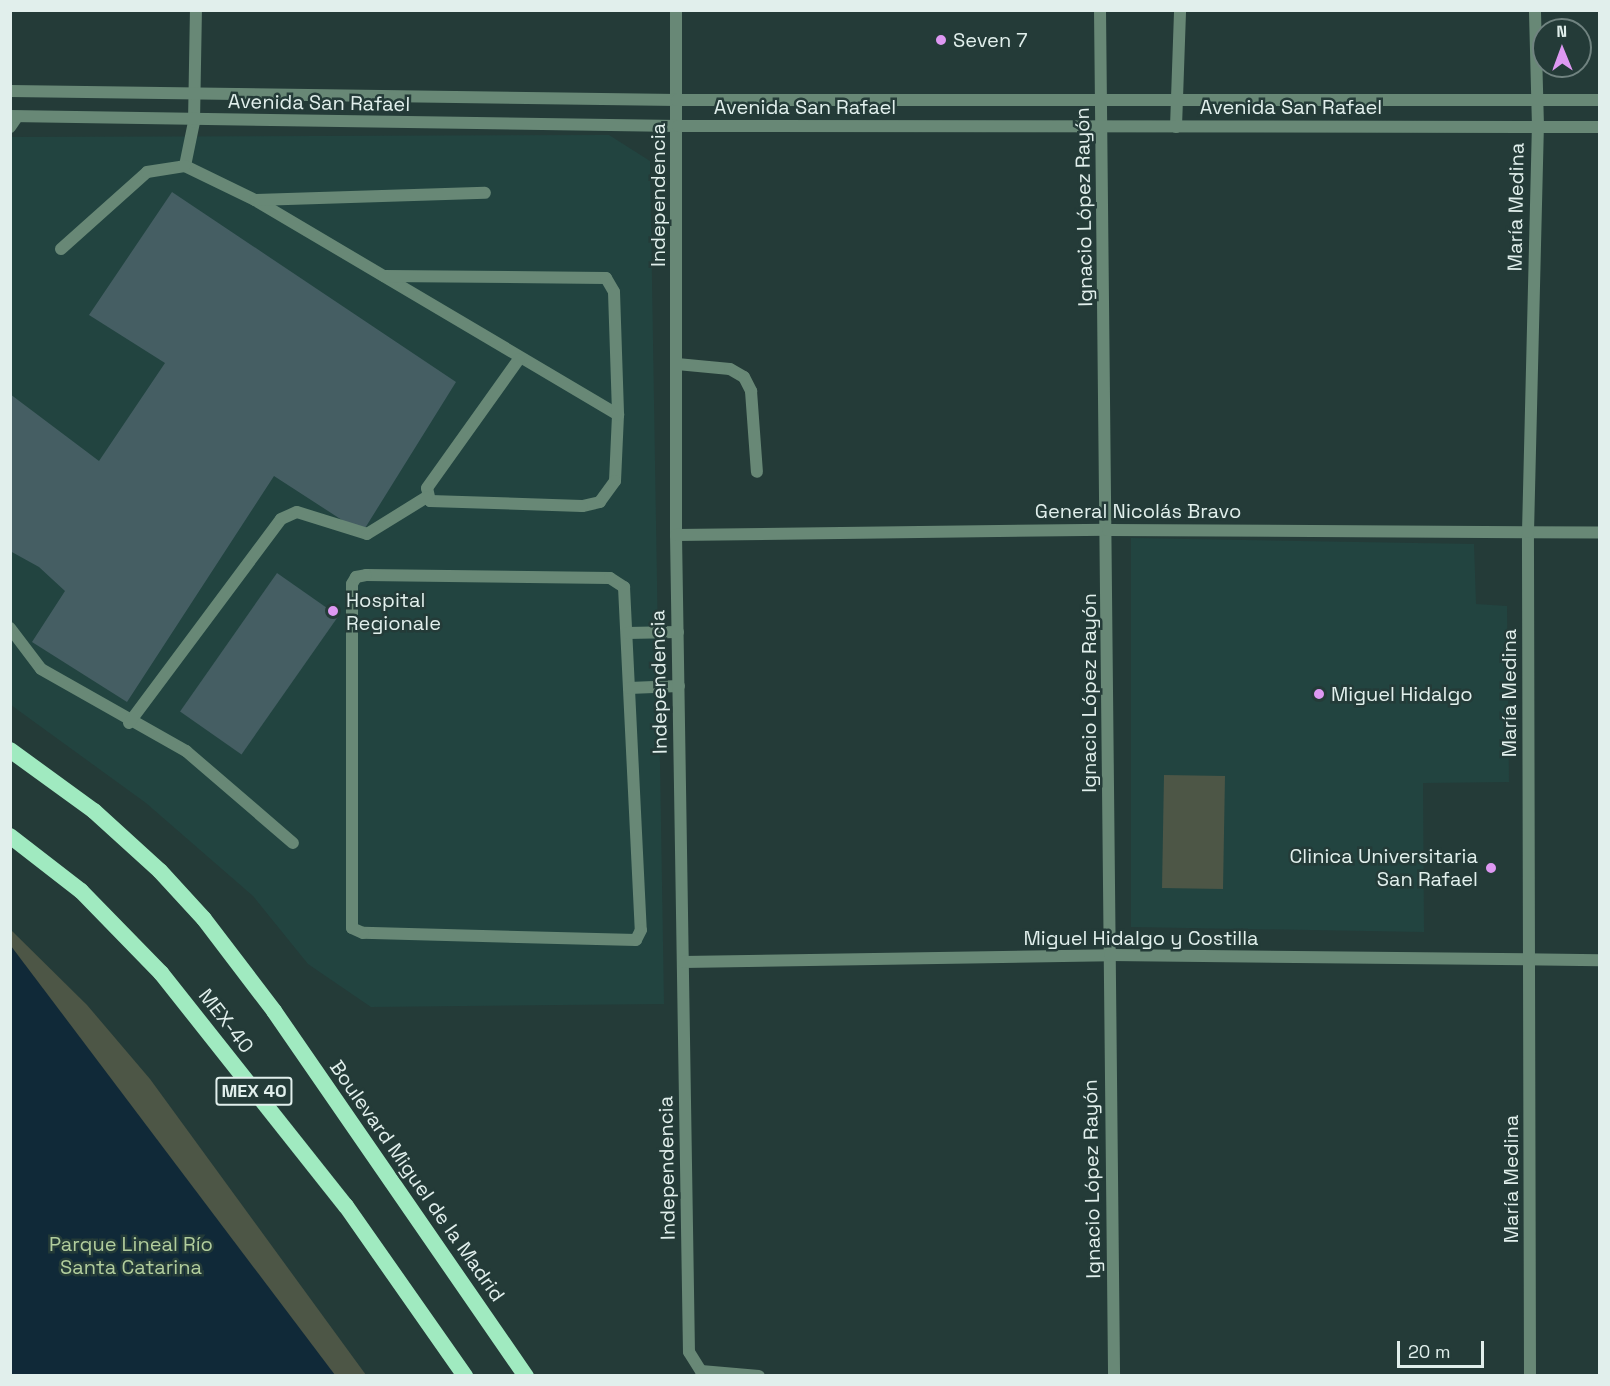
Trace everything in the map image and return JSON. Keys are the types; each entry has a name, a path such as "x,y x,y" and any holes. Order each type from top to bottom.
{"highway":[{"name":"Boulevard Miguel de la Madrid","path":"12,748 94,811 160,871 274,1011 526,1376"},
{"name":"MEX-40","path":"10,836 81,891 161,973 345,1206 465,1376"}],"street":[{"path":"185,166 194,122 196,10"},
{"name":"Independencia","path":"676,10 678,126 676,535 689,1352 701,1371 759,1376"},
{"name":"Ignacio López Rayón","path":"1100,10 1108,530 1114,1376"},
{"path":"1176,127 1180,10"},
{"name":"María Medina","path":"1530,1376 1528,532 1538,126 1535,10"},
{"name":"Avenida San Rafael","path":"10,91 194,96 677,100 1599,100"},
{"name":"Avenida San Rafael","path":"13,120 678,126 1599,127"},
{"path":"61,249 147,172 185,166 255,200 618,415"},
{"path":"255,200 485,193"},
{"path":"383,276 606,278 614,292 618,415 615,481 600,502 582,506 435,504 427,497 427,488 519,358"},
{"path":"677,364 730,369 744,377 751,391 758,472"},
{"path":"129,723 281,519 297,512 367,534 427,497"},
{"name":"General Nicolás Bravo","path":"676,535 1108,530 1599,533"},
{"path":"366,575 610,578 626,591 628,688 640,930 636,940 363,933 352,928 348,855 353,580 366,575"},
{"path":"10,628 41,669 129,723 186,751 293,843"},
{"path":"627,633 678,632"},
{"path":"628,688 679,686"},
{"name":"Miguel Hidalgo y Costilla","path":"683,962 1110,956 1599,960"}],"shaded area":[{"name":"Hospital Regionale","path":"609,135 650,161 664,1004 371,1007 308,964 253,896 146,803 11,705 11,137"},
{"name":"Miguel Hidalgo","path":"1131,538 1474,544 1476,604 1507,606 1509,782 1423,783 1424,932 1131,927"},
{"name":"Parque Lineal Río Santa Catarina","path":"11,946 335,1375 11,1375"}],"green space":[{"path":"1164,775 1225,776 1223,889 1162,888"},
{"name":"Parque Lineal Río Santa Catarina","path":"10,929 87,1005 150,1079 366,1375 11,1375"}],"building":[{"path":"172,192 456,382 362,533 274,476 127,702 32,642 65,591 39,567 10,551 10,394 99,461 165,363 89,315"},
{"path":"277,573 338,616 242,754 180,711"}],"place":[{"name":"Seven 7","path":"941,40"},
{"name":"Hospital Regionale","path":"333,611"},
{"name":"Miguel Hidalgo","path":"1319,694"},
{"name":"Clinica Universitaria San Rafael","path":"1491,868"}]}
